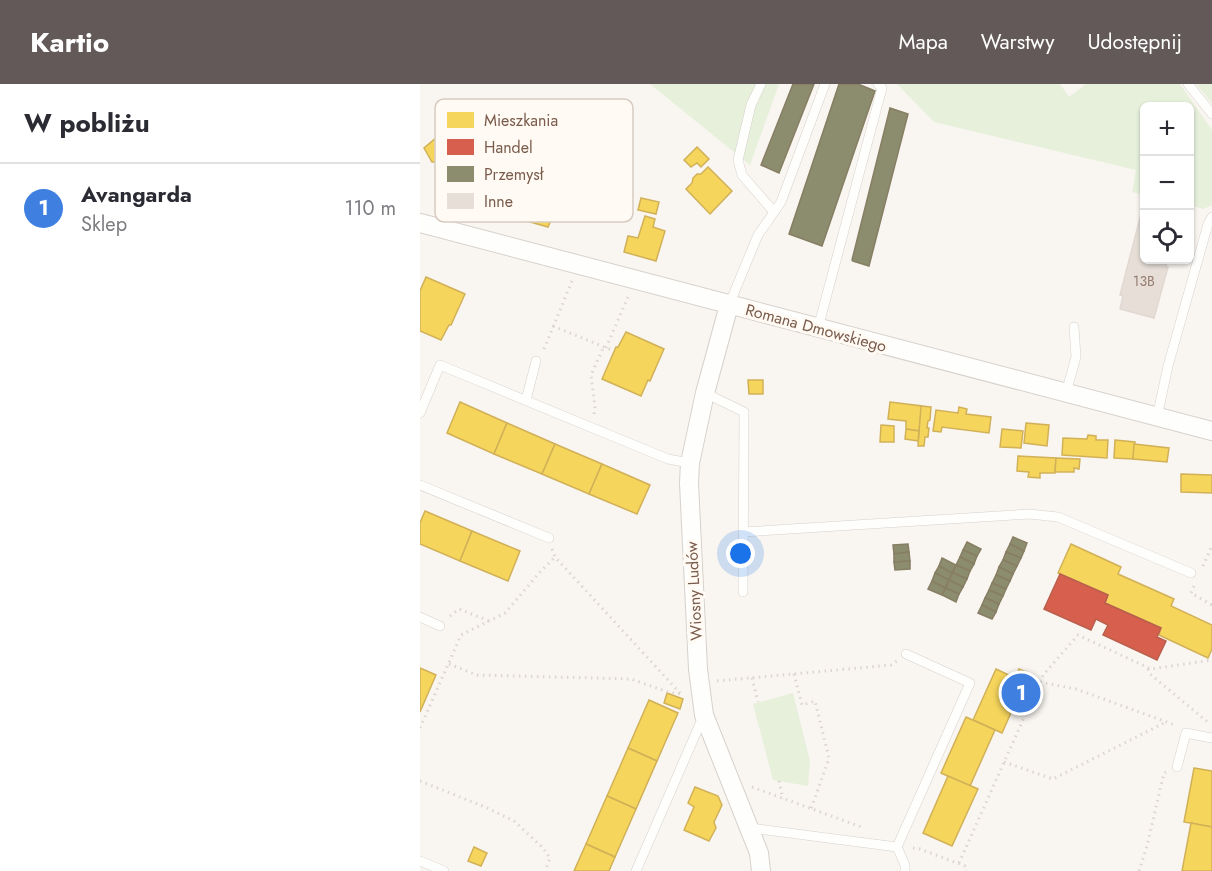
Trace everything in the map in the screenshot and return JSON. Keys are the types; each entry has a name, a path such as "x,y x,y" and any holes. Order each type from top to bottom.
{"street":[{"name":"Romana Dmowskiego","path":"420,223 1212,432"},
{"name":"Wiosny Ludów","path":"729,305 705,393 690,463 698,669 704,715 750,828 760,862"}],"lane":[{"path":"761,84 751,105 738,160 742,175 774,212"},
{"path":"729,305 758,235 781,202 825,84"},
{"path":"818,328 882,88 878,84"},
{"path":"1188,84 1212,114"},
{"path":"1157,417 1168,366 1208,224 1212,217"},
{"path":"1066,393 1076,357 1074,327"},
{"path":"525,400 536,361"},
{"path":"420,413 440,365 668,459 690,463"},
{"path":"705,393 744,412 743,591"},
{"path":"420,484 549,538"},
{"path":"743,532 1029,514 1058,518 1191,573"},
{"path":"420,617 440,626"},
{"path":"905,871 905,865 897,847 970,683 906,654"},
{"path":"636,871 704,715"},
{"path":"1177,767 1186,733 1212,738"},
{"path":"750,828 897,847"},
{"path":"420,861 444,871"},
{"path":"752,871 760,862"}],"path":[{"path":"536,361 540,357 573,279"},
{"path":"590,427 595,407 591,375 630,294"},
{"path":"553,326 614,351"},
{"path":"449,664 477,675 631,679 671,693 680,693 555,557 549,538"},
{"path":"420,728 461,636 505,613 555,557"},
{"path":"1195,585 1191,593 1212,605"},
{"path":"463,610 490,621"},
{"path":"959,863 1044,674 1078,635 1151,669 1212,660"},
{"path":"700,683 891,665 906,654"},
{"path":"1147,667 1150,674 1212,726"},
{"path":"794,674 802,705 815,701 829,758 812,809"},
{"path":"752,678 758,702"},
{"path":"1040,682 1076,689 1181,727 1186,733"},
{"path":"1004,762 1053,778 1166,722"},
{"path":"1139,871 1164,773 1177,767"},
{"path":"420,781 514,821 543,848 550,858 545,871"},
{"path":"779,781 783,799"},
{"path":"731,782 741,783 871,830"},
{"path":"897,847 920,849 959,863 965,866 966,871"}],"green space":[{"path":"650,84 779,84 750,165"},
{"path":"897,84 1060,84 1069,97 1086,84 1180,84 1193,102 1140,102 1140,194 1132,192 1136,170 934,122"},
{"path":"1196,84 1212,84 1212,103"},
{"path":"1194,104 1212,130 1212,205 1203,209 1194,206"},
{"path":"793,693 810,761 808,786 773,780 753,704"}],"building: Mieszkania":[{"path":"435,139 435,162 432,162 424,148"},
{"path":"697,147 709,159 701,167 697,163 691,167 684,160"},
{"path":"708,167 732,191 710,214 686,189 697,174 701,174"},
{"path":"641,198 659,202 656,214 638,210"},
{"path":"645,216 655,219 653,227 665,231 656,261 624,252 628,236 638,238"},
{"path":"530,222 550,222 548,227"},
{"path":"426,277 465,294 451,325 441,340 420,331 420,291"},
{"path":"626,332 664,349 641,396 602,379 616,347"},
{"path":"748,380 763,380 763,394 749,394"},
{"path":"460,402 507,423 494,454 447,433"},
{"path":"890,402 922,406 919,431 906,429 906,421 888,419"},
{"path":"921,406 931,407 927,428 929,428 928,437 925,437 924,446 918,446"},
{"path":"959,407 967,409 966,414 991,417 989,433 942,427 941,432 933,431 936,410 958,413"},
{"path":"507,423 555,444 542,474 494,454"},
{"path":"1026,423 1049,425 1047,446 1024,443"},
{"path":"881,425 894,426 894,442 880,442"},
{"path":"906,429 919,431 918,441 905,439"},
{"path":"1002,429 1023,431 1021,448 1000,447"},
{"path":"1088,435 1096,436 1096,440 1108,440 1107,458 1062,455 1063,438 1087,439"},
{"path":"1115,440 1135,442 1133,459 1114,458"},
{"path":"555,444 602,464 589,494 542,474"},
{"path":"1134,444 1169,448 1167,462 1133,459"},
{"path":"1018,456 1056,458 1055,473 1040,473 1040,478 1028,477 1029,472 1017,471"},
{"path":"1056,458 1080,459 1079,469 1074,468 1074,472 1055,472"},
{"path":"602,464 650,485 637,514 589,494"},
{"path":"1181,474 1212,475 1212,493 1181,492"},
{"path":"425,511 472,531 460,561 420,544 420,523"},
{"path":"472,531 520,551 508,581 460,561"},
{"path":"1071,544 1121,567 1118,574 1174,599 1171,606 1212,625 1212,649 1208,658 1159,635 1161,628 1105,603 1108,595 1058,573"},
{"path":"420,668 436,675 420,712"},
{"path":"996,669 1015,678 1019,669 1033,675 1029,683 1025,681 1002,733 973,720"},
{"path":"667,693 683,699 680,709 664,703"},
{"path":"649,700 678,713 657,761 628,748"},
{"path":"966,717 995,730 970,786 941,773"},
{"path":"628,748 657,761 636,809 607,796"},
{"path":"1194,768 1212,771 1212,827 1184,822"},
{"path":"948,776 978,789 952,846 923,833"},
{"path":"695,787 718,796 722,805 714,822 716,828 709,841 684,830 694,807 688,803"},
{"path":"607,796 636,809 615,857 586,844"},
{"path":"1191,823 1212,827 1212,871 1182,871"},
{"path":"586,844 615,857 609,871 574,871"},
{"path":"474,847 487,853 481,866 468,861"}],"building: Handel":[{"path":"1060,574 1108,595 1105,603 1161,628 1157,637 1166,641 1157,660 1103,635 1108,625 1096,619 1091,630 1044,609"}],"building: Przemysł":[{"path":"793,84 814,84 779,173 761,165"},
{"path":"839,84 858,84 875,91 822,246 789,234"},
{"path":"890,108 908,114 869,266 852,260"},
{"path":"1013,537 1027,543 1024,551 1010,544"},
{"path":"967,542 981,549 977,556 963,550"},
{"path":"908,544 909,552 894,554 893,545"},
{"path":"1010,544 1024,551 1021,558 1006,552"},
{"path":"963,550 977,556 974,564 960,557"},
{"path":"909,552 910,561 894,562 894,554"},
{"path":"1006,552 1021,558 1017,566 1003,560"},
{"path":"960,557 974,564 970,571 956,565"},
{"path":"942,558 956,565 952,573 939,566"},
{"path":"1003,560 1017,566 1013,574 999,567"},
{"path":"910,561 910,569 895,570 894,562"},
{"path":"956,565 970,571 967,579 953,573"},
{"path":"939,566 952,573 949,580 935,573"},
{"path":"999,567 1013,574 1010,581 996,575"},
{"path":"935,573 949,580 945,588 932,581"},
{"path":"953,573 967,579 963,587 949,580"},
{"path":"996,575 1010,581 1006,589 992,583"},
{"path":"949,580 963,587 959,594 946,588"},
{"path":"932,581 945,588 942,595 928,589"},
{"path":"992,583 1006,589 1003,596 989,590"},
{"path":"946,588 959,594 956,602 942,595"},
{"path":"989,590 1003,596 999,604 985,598"},
{"path":"985,598 999,604 996,612 982,605"},
{"path":"982,605 996,612 992,619 978,613"}],"building: Inne":[{"path":"1140,218 1140,264 1166,264 1168,267 1154,318 1120,309 1123,296 1120,295"}],"place":[{"name":"Avangarda","path":"1021,693"}]}
